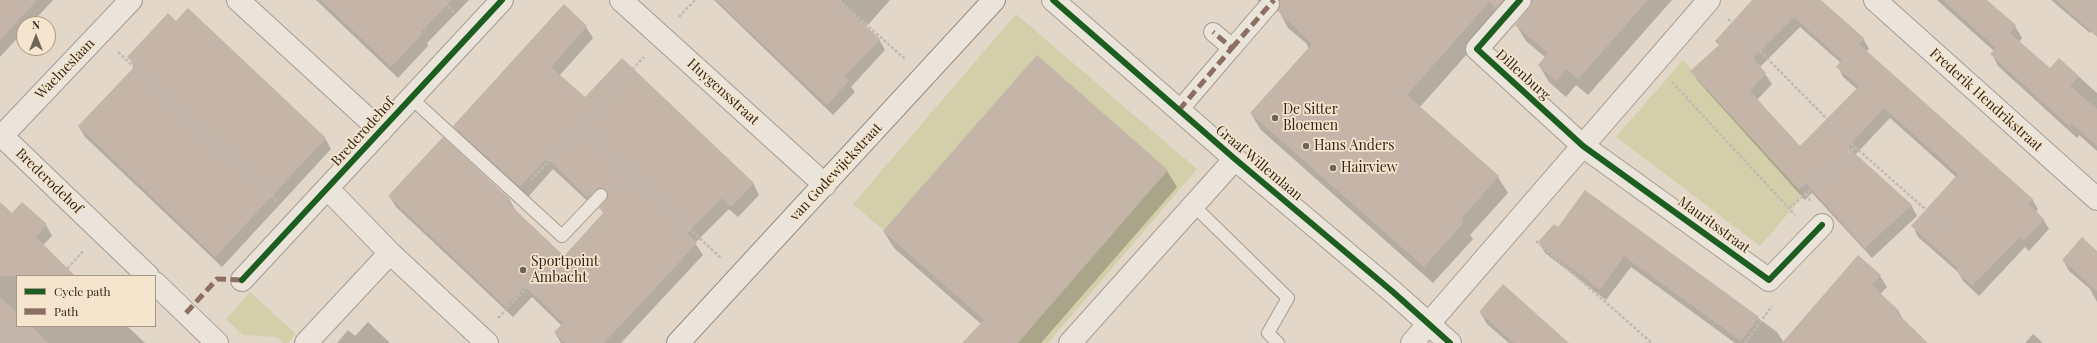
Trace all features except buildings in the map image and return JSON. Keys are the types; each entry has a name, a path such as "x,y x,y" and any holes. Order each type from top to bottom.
{"street":[{"name":"Waelneslaan","path":"1,137 131,0"},
{"name":"Brederodehof","path":"238,0 381,131"},
{"name":"Brederodehof","path":"242,280 502,0"},
{"name":"Huygensstraat","path":"621,0 824,185"},
{"name":"van Godewijckstraat","path":"678,343 994,0"},
{"name":"Graaf Willemlaan","path":"1053,0 1235,159 1429,323 1450,343"},
{"name":"Dillenburg","path":"1520,0 1477,49 1583,146"},
{"path":"1412,343 1709,0"},
{"name":"Frederik Hendrikstraat","path":"1875,0 2097,199"},
{"path":"1179,110 1270,4"},
{"path":"1213,32 1232,48"},
{"name":"Brederodehof","path":"1,137 147,275"},
{"name":"Mauritsstraat","path":"1583,146 1769,280"},
{"name":"Graaf Willemlaan","path":"1070,343 1235,159"},
{"path":"328,189 390,253 484,340"},
{"path":"1769,280 1817,230"},
{"path":"306,343 390,253"},
{"path":"156,284 217,343"}],"lane":[{"path":"411,98 562,236 601,195"},
{"path":"1194,206 1288,298 1268,334 1278,343"}],"path":[{"path":"840,0 925,76"},
{"path":"1709,0 1855,147 1950,231"},
{"path":"2087,0 2097,9"},
{"path":"99,34 298,221"},
{"path":"517,195 580,125 662,38"},
{"path":"1655,63 1789,208 1817,230"},
{"path":"580,125 632,176 740,276"},
{"path":"1789,208 1807,193 1855,147"},
{"path":"1807,193 1817,230"},
{"path":"1516,224 1652,343"},
{"path":"62,275 102,231"},
{"path":"484,340 563,250 562,236"},
{"path":"1745,343 1774,303 1769,280"},
{"path":"16,325 11,330 24,343"}],"shaded area":[{"path":"1016,14 1197,169 1048,343 1015,343 853,204"},
{"path":"1683,60 1801,189 1799,201 1760,246 1616,137"},
{"path":"250,292 296,334 288,343 283,343 278,337 243,335 226,319"}],"marked path":[{"path":"1232,48 1274,0"},
{"path":"1179,110 1232,48 1213,32"},
{"path":"186,313 217,279 242,280"}],"cycle path":[{"path":"242,280 502,0"},
{"path":"1053,0 1235,159 1393,292 1450,343"},
{"path":"1520,0 1477,49 1583,146 1769,280 1822,225"}],"place":[{"name":"De Sitter Bloemen","path":"1275,118"},
{"name":"Hans Anders","path":"1306,146"},
{"name":"Hairview","path":"1333,168"},
{"name":"Sportpoint Ambacht","path":"523,270"}]}
